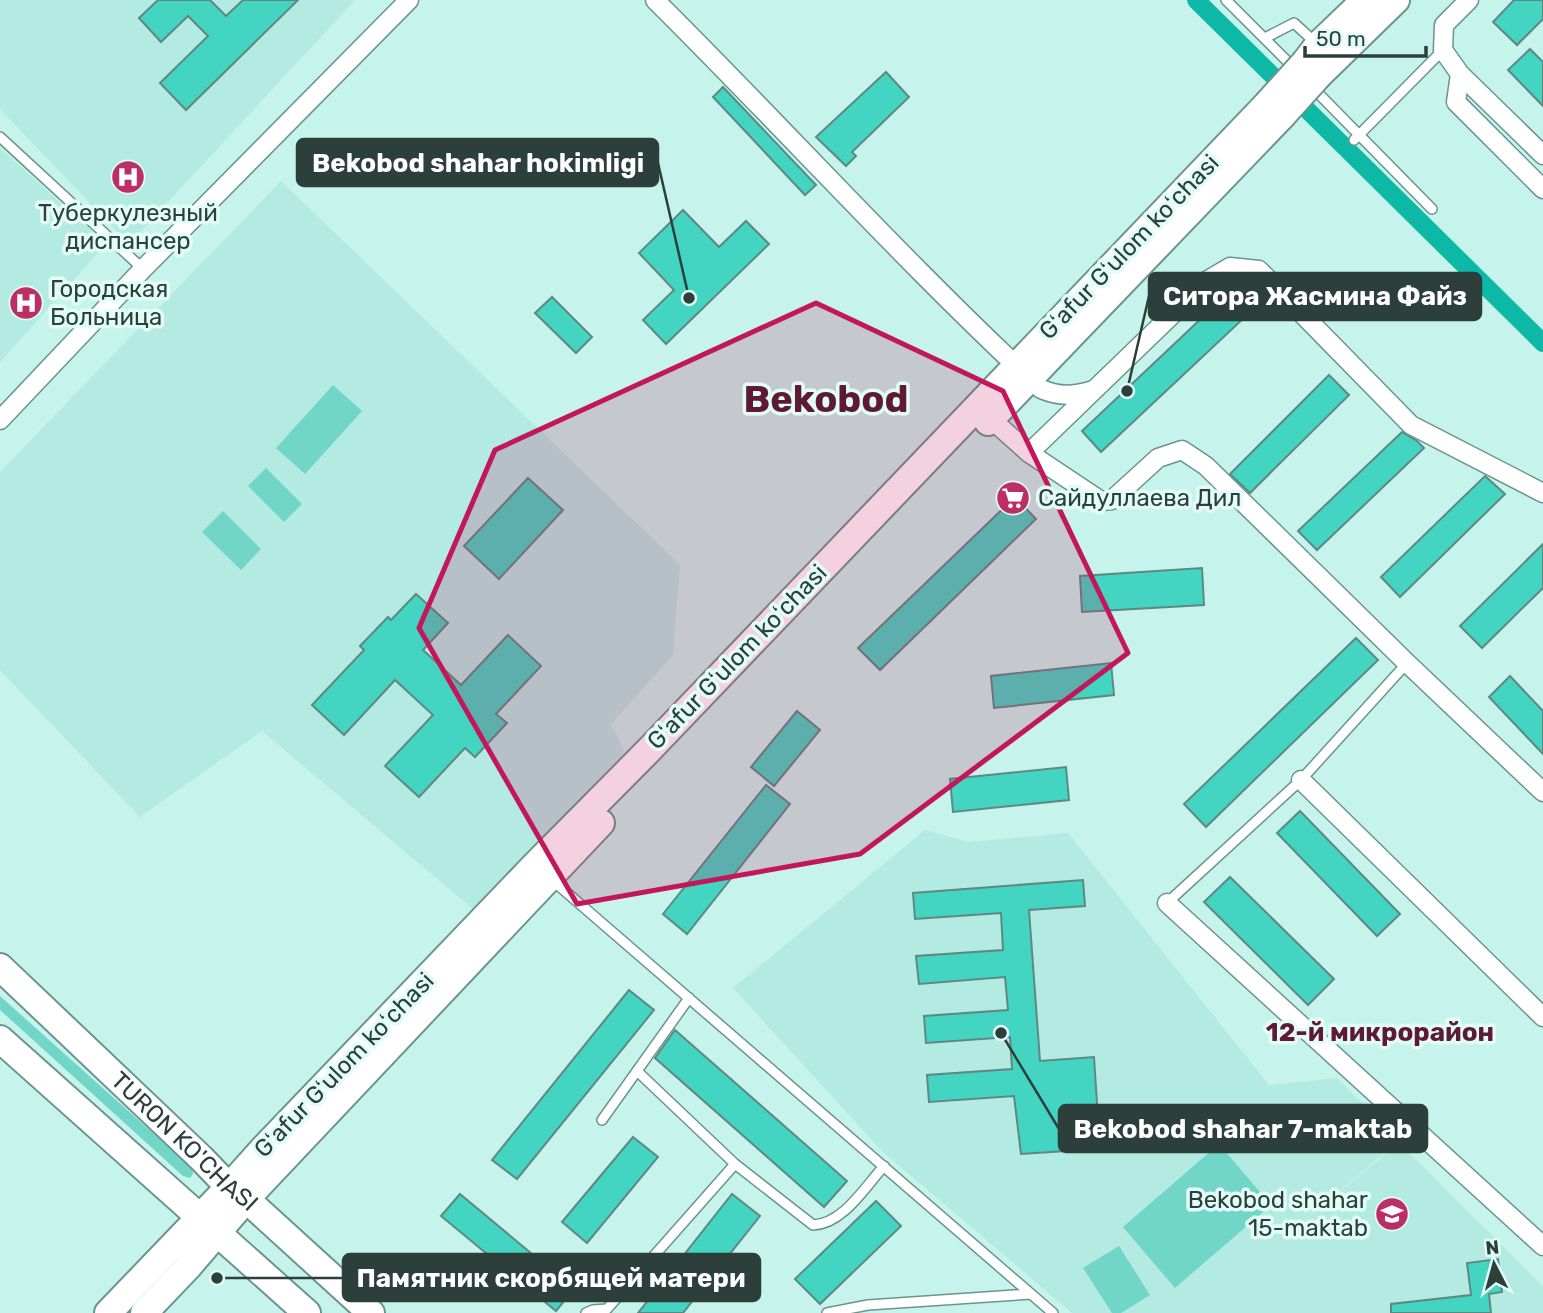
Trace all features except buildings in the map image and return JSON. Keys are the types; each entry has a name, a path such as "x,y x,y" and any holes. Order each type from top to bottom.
{"main road":[{"name":"Gʻafur Gʻulom koʻchasi","path":"108,1313 208,1225 550,878 653,756 1274,110 1365,0"},
{"name":"Gʻafur Gʻulom koʻchasi","path":"1314,61 1396,0"},
{"name":"Gʻafur Gʻulom koʻchasi","path":"238,1193 258,1154 423,982 991,419 1023,373"},
{"name":"TURON KO'CHASI","path":"0,967 238,1193 371,1313"},
{"name":"TURON KO'CHASI","path":"0,1039 307,1313"},
{"name":"Gʻafur Gʻulom koʻchasi","path":"144,1313 208,1225"}],"street":[{"path":"0,421 143,269 409,0"},
{"path":"655,0 749,93 949,302 1023,373 1041,389 1056,395 1074,396 1093,390"},
{"path":"1469,0 1444,25 1443,50 1460,74 1543,155"},
{"path":"1460,74 1456,103 1543,189"},
{"path":"1029,453 1208,280 1230,267 1259,270 1411,425 1543,493"},
{"path":"991,419 1029,453 1101,501 1112,500 1158,458 1182,450 1206,466 1543,792"},
{"path":"1301,780 1543,1017"},
{"path":"1167,903 1543,1246"}],"lane":[{"path":"1226,0 1357,137 1432,209"},
{"path":"1265,38 1294,23 1314,61"},
{"path":"1357,137 1443,50"},
{"path":"0,137 143,269"},
{"path":"1167,903 1301,780 1407,663"},
{"path":"550,878 1053,1313"},
{"path":"602,1119 689,998"},
{"path":"637,1071 735,1164 813,1225 827,1225 842,1214 884,1166"},
{"path":"586,1313 593,1310 609,1311 735,1164"},
{"path":"827,1313 868,1306 1031,1294"}],"highlighted area":[{"path":"816,303 1003,391 1128,653 860,854 577,904 419,628 495,450"}],"shaded area":[{"name":"Туберкулезный диспансер","path":"0,0 355,0 129,244 0,109"},
{"name":"Городская Больница","path":"0,148 106,244 0,362"},
{"path":"281,181 680,565 673,655 611,724 625,752 474,910 262,731 140,817 0,670 0,472"},
{"path":"925,830 969,842 1068,833 1269,1085 1337,1078 1399,1141 1260,1257 1399,1143 1543,1286 1543,1313 1072,1313 883,1152 733,988"}],"green space":[{"path":"333,385 362,411 305,474 276,448"},
{"path":"266,468 302,504 284,522 248,486"},
{"path":"223,511 261,549 241,570 202,532"},
{"path":"0,996 192,1168 193,1174 190,1178 183,1176 0,1010"},
{"path":"1219,1144 1271,1205 1175,1288 1123,1227"},
{"path":"1119,1246 1150,1295 1121,1313 1112,1313 1083,1268"}],"waterway":[{"path":"1196,0 1543,343"}],"place":[{"name":"Туберкулезный диспансер","path":"128,177"},
{"name":"Bekobod shahar hokimligi","path":"689,298"},
{"name":"Городская Больница","path":"26,303"},
{"name":"Ситора Жасмина Файз","path":"1127,391"},
{"name":"Сайдуллаева Дил","path":"1013,498"},
{"name":"Bekobod shahar 7-maktab","path":"1001,1033"},
{"name":"Bekobod shahar 15-maktab","path":"1392,1214"},
{"name":"Памятник скорбящей матери","path":"217,1278"}],"district":[{"name":"Bekobod","path":"826,399"},
{"name":"12-й микрорайон","path":"1380,1032"}]}
